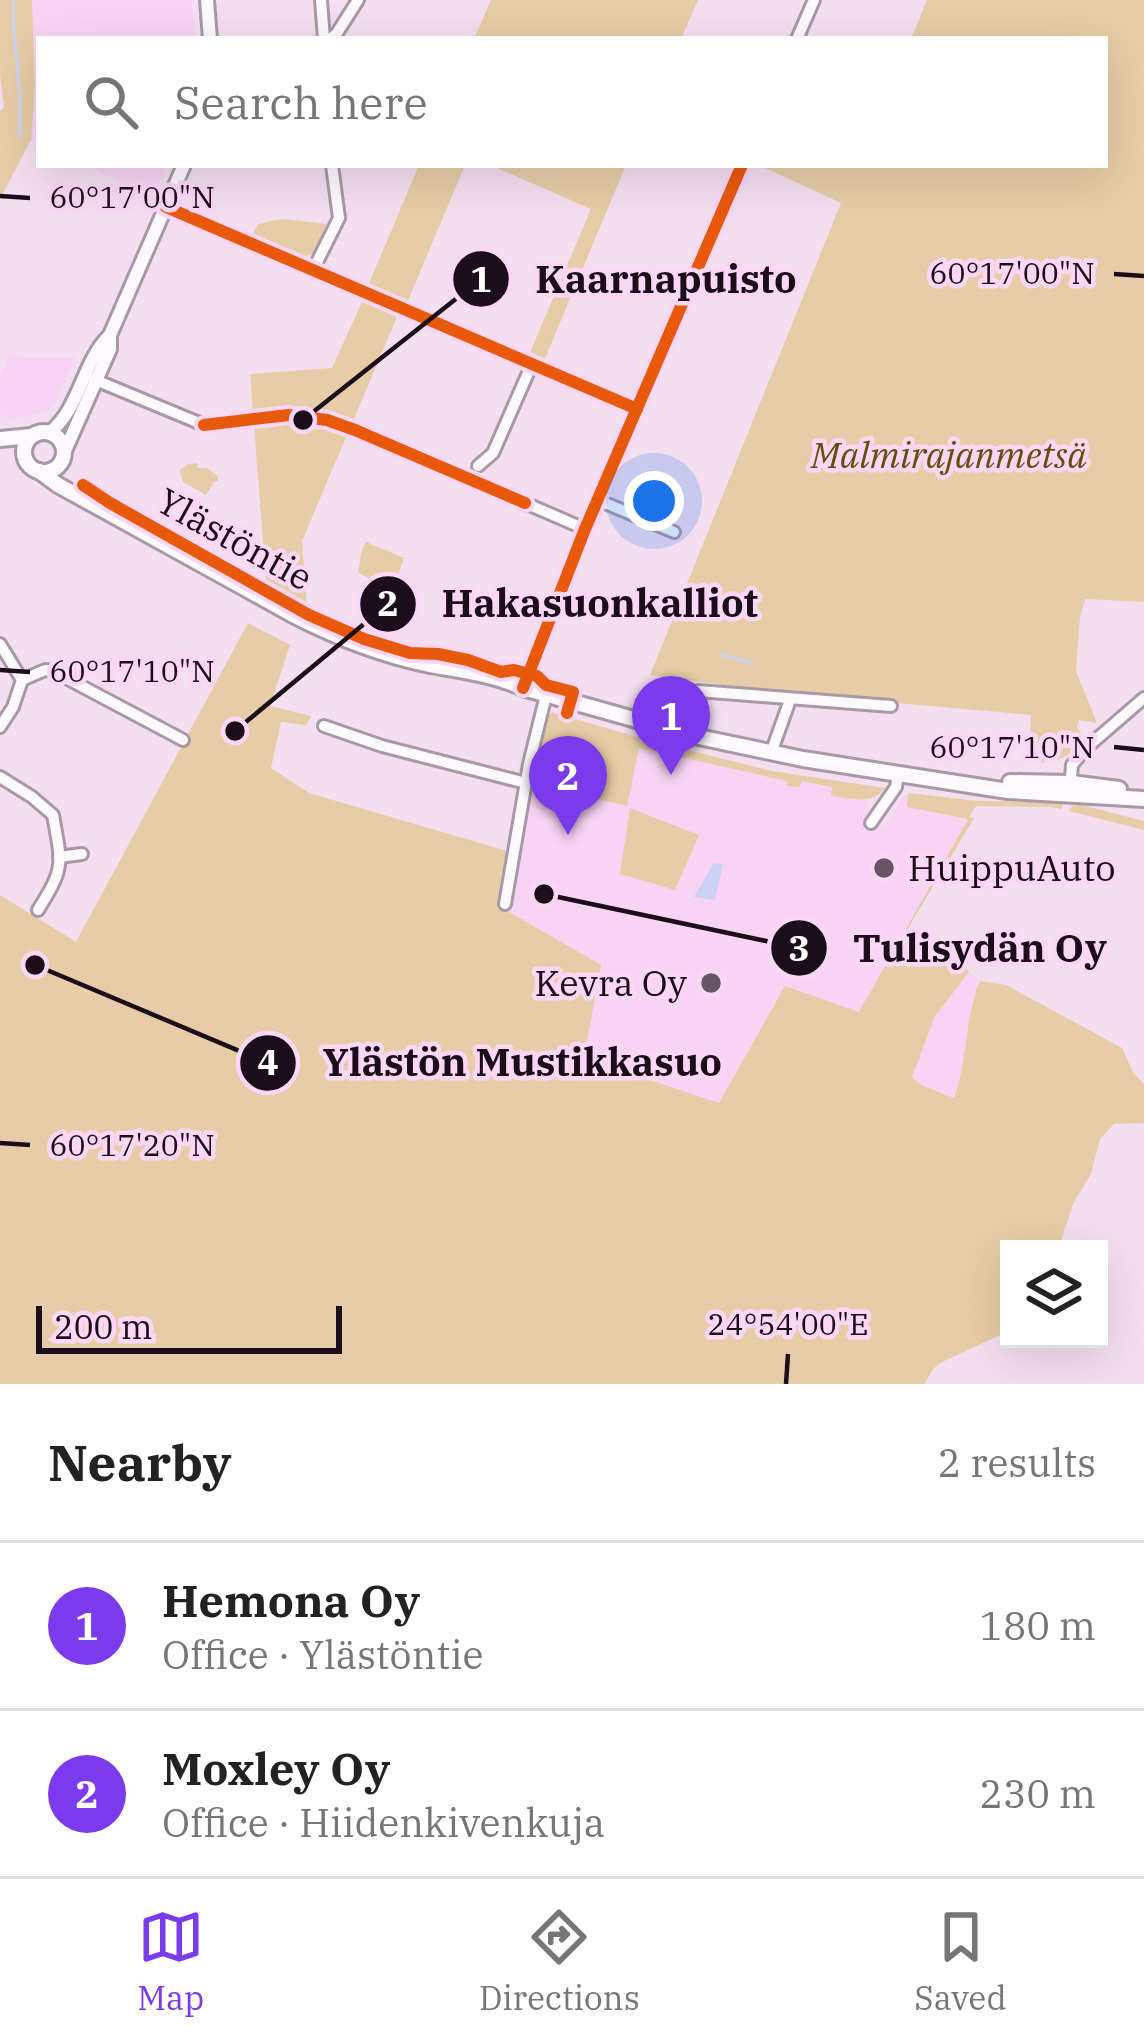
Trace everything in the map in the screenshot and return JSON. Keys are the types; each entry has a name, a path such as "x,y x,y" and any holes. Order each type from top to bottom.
{"main road":[{"name":"Ylästöntie","path":"0,443 50,433"},
{"path":"50,433 61,442 62,458 78,493"},
{"path":"25,458 32,436"},
{"name":"Ylästöntie","path":"0,443 58,485 327,633 388,655 474,681 523,688 771,753 1008,791 1070,788 1144,798"},
{"path":"39,471 49,471 62,458"}],"street":[{"path":"207,0 211,36"},
{"path":"321,0 327,36"},
{"path":"332,36 358,0"},
{"path":"798,36 814,0"},
{"path":"62,458 101,344 110,335 183,168"},
{"path":"314,270 339,218 332,168"},
{"path":"523,688 585,529 741,168"},
{"path":"166,207 637,409"},
{"path":"478,466 493,453 532,364"},
{"path":"90,378 204,425"},
{"path":"50,433 90,378"},
{"path":"598,500 674,532"},
{"path":"525,503 585,529"},
{"path":"0,644 22,680 0,728"},
{"path":"22,680 53,670 183,740"},
{"path":"698,691 891,706"},
{"path":"505,904 546,694"},
{"path":"1070,788 1072,766 1085,749 1144,698"},
{"path":"771,753 790,700"},
{"path":"324,726 526,783"},
{"path":"872,823 896,787 898,774"},
{"path":"0,777 52,815 61,867 38,910"},
{"path":"59,857 82,854"}],"shaded area":[{"path":"32,0 191,0 195,36 36,36 36,142 31,140 35,88"},
{"path":"91,168 166,168 152,196"},
{"path":"10,352 26,357 76,357 49,410 14,420 0,414 0,376"},
{"path":"639,748 788,781 787,785 802,781 833,787 832,796 868,800 870,822 885,826 904,795 976,806 859,1013 785,986 719,1103 583,1058 496,905 507,851 519,853 533,784 626,806"},
{"path":"969,972 980,981 953,1098 912,1077 935,1016"}],"green space":[{"path":"0,0 32,0 35,88 31,140 0,199 0,111 4,107"},
{"path":"491,0 698,0 682,36 475,36"},
{"name":"Malmirajanmetsä","path":"927,0 1144,0 1144,602 1085,599 1076,671 1097,723 1079,720 1077,727 1083,736 1079,743 1068,755 1045,763 1029,761 1031,715 783,693 650,675 841,203 765,168 1108,168 1108,36 912,36"},
{"path":"418,168 464,168 407,303 368,286"},
{"path":"497,168 625,168 544,361 529,355 591,209"},
{"path":"282,219 327,224 313,254 301,257 252,236 258,224"},
{"path":"362,302 397,317 302,541 307,604 266,581 250,374 332,368"},
{"path":"197,463 198,468 218,476 206,495 183,482 180,470"},
{"path":"366,542 404,558 397,578 384,572 379,582 358,573"},
{"path":"248,623 290,645 270,706 311,716 306,725 281,722 271,768 309,793 507,851 497,905 601,965 584,1058 719,1103 785,986 859,1012 968,819 907,807 908,793 978,801 1064,802 1061,809 976,806 969,817 974,818 907,930 957,956 969,972 935,1016 912,1077 954,1098 980,981 1006,985 1122,1048 1144,1084 1144,1123 1114,1124 1100,1139 1091,1174 1074,1202 1061,1240 1000,1240 1000,1335 942,1362 924,1384 0,1384 0,895 76,942"},
{"path":"552,712 646,743 772,771 885,788 867,799 831,796 832,787 802,781 799,787 787,786 787,781 639,748 627,806 533,784 545,720"},
{"path":"1074,803 1144,821 1144,830 1069,811"},
{"path":"630,808 699,835 675,890 620,874"}],"water":[{"path":"714,863 723,864 715,900 694,897"}],"waterway":[{"path":"13,0 19,137"},
{"path":"722,655 753,663"}],"cycle path":[{"path":"523,688 585,529 741,168"},
{"path":"166,207 637,409"},
{"path":"204,425 288,415 327,420 525,503"},
{"path":"83,485 309,615 364,639 410,653 468,660 501,672 514,670 573,692 567,713"}],"place":[{"name":"Kaarnapuisto","path":"303,420"},
{"name":"Hakasuonkalliot","path":"235,731"},
{"name":"Hemona Oy","path":"671,775"},
{"name":"Moxley Oy","path":"568,835"},
{"name":"HuippuAuto","path":"884,868"},
{"name":"Tulisydän Oy","path":"544,894"},
{"name":"Ylästön Mustikkasuo","path":"35,965"},
{"name":"Kevra Oy","path":"711,983"}]}
